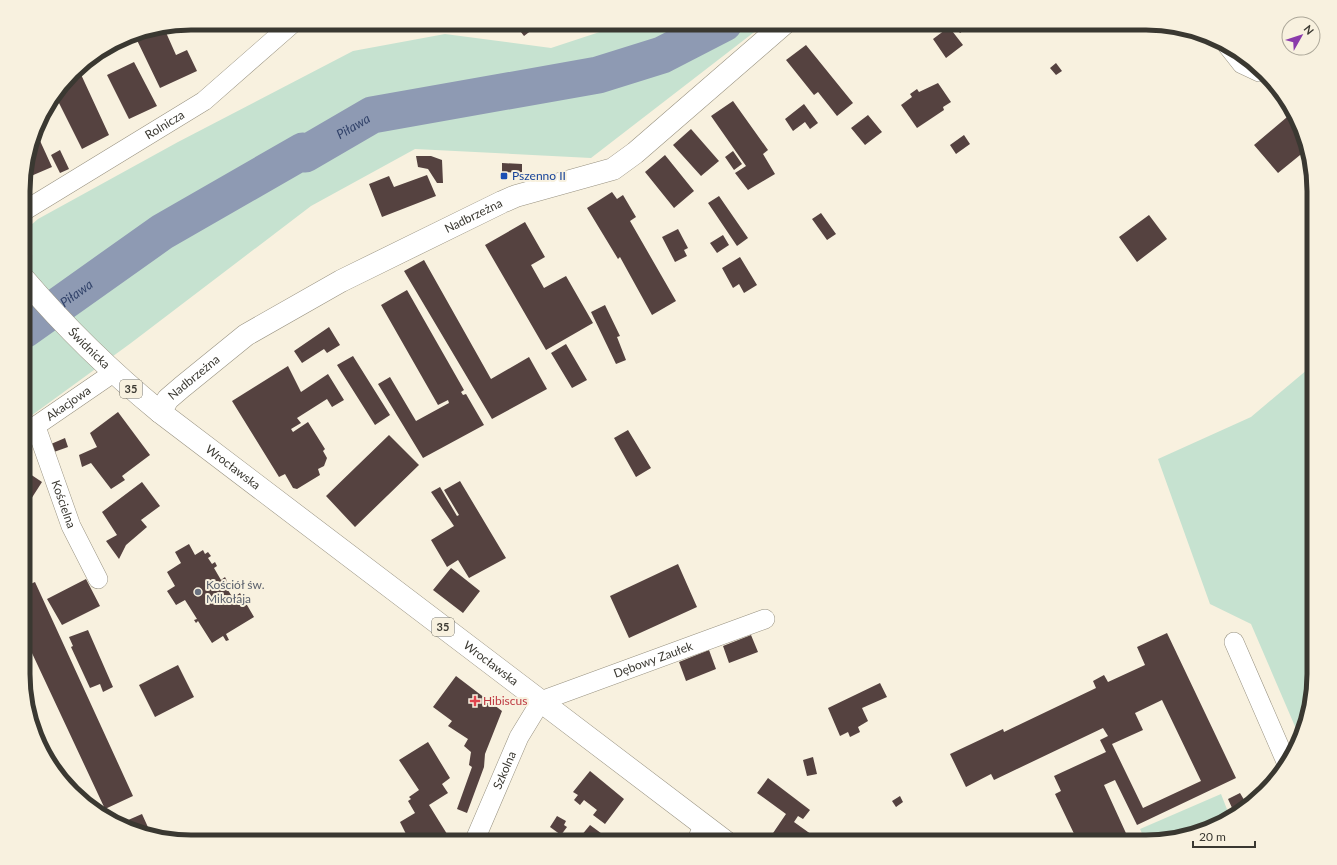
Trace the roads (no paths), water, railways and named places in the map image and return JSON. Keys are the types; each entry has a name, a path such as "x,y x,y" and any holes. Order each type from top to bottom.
{"main road":[{"name":"Nadbrzeżna","path":"160,412 168,399 182,386 246,335 341,281 516,196 613,169 634,153 777,30"},
{"name":"Świdnicka","path":"30,286 108,369 160,412"},
{"name":"Wrocławska","path":"160,412 541,701 700,833"}],"street":[{"name":"Rolnicza","path":"30,207 204,101 285,30"},
{"path":"1238,59 1242,64 1249,67"},
{"name":"Akacjowa","path":"30,431 108,369"},
{"name":"Kościelna","path":"30,431 71,526 98,579"},
{"name":"Dębowy Zaułek","path":"541,701 766,619"},
{"path":"1234,642 1284,756"},
{"name":"Szkolna","path":"477,835 519,737 541,701"}],"waterway":[{"name":"Piława","path":"30,326 162,232 303,151 305,154 372,115 598,75 662,55 710,30"}],"place":[{"name":"Pszenno II","path":"504,176"},
{"name":"Kościół św. Mikołaja","path":"198,592"},
{"name":"Hibiscus","path":"475,701"}]}
